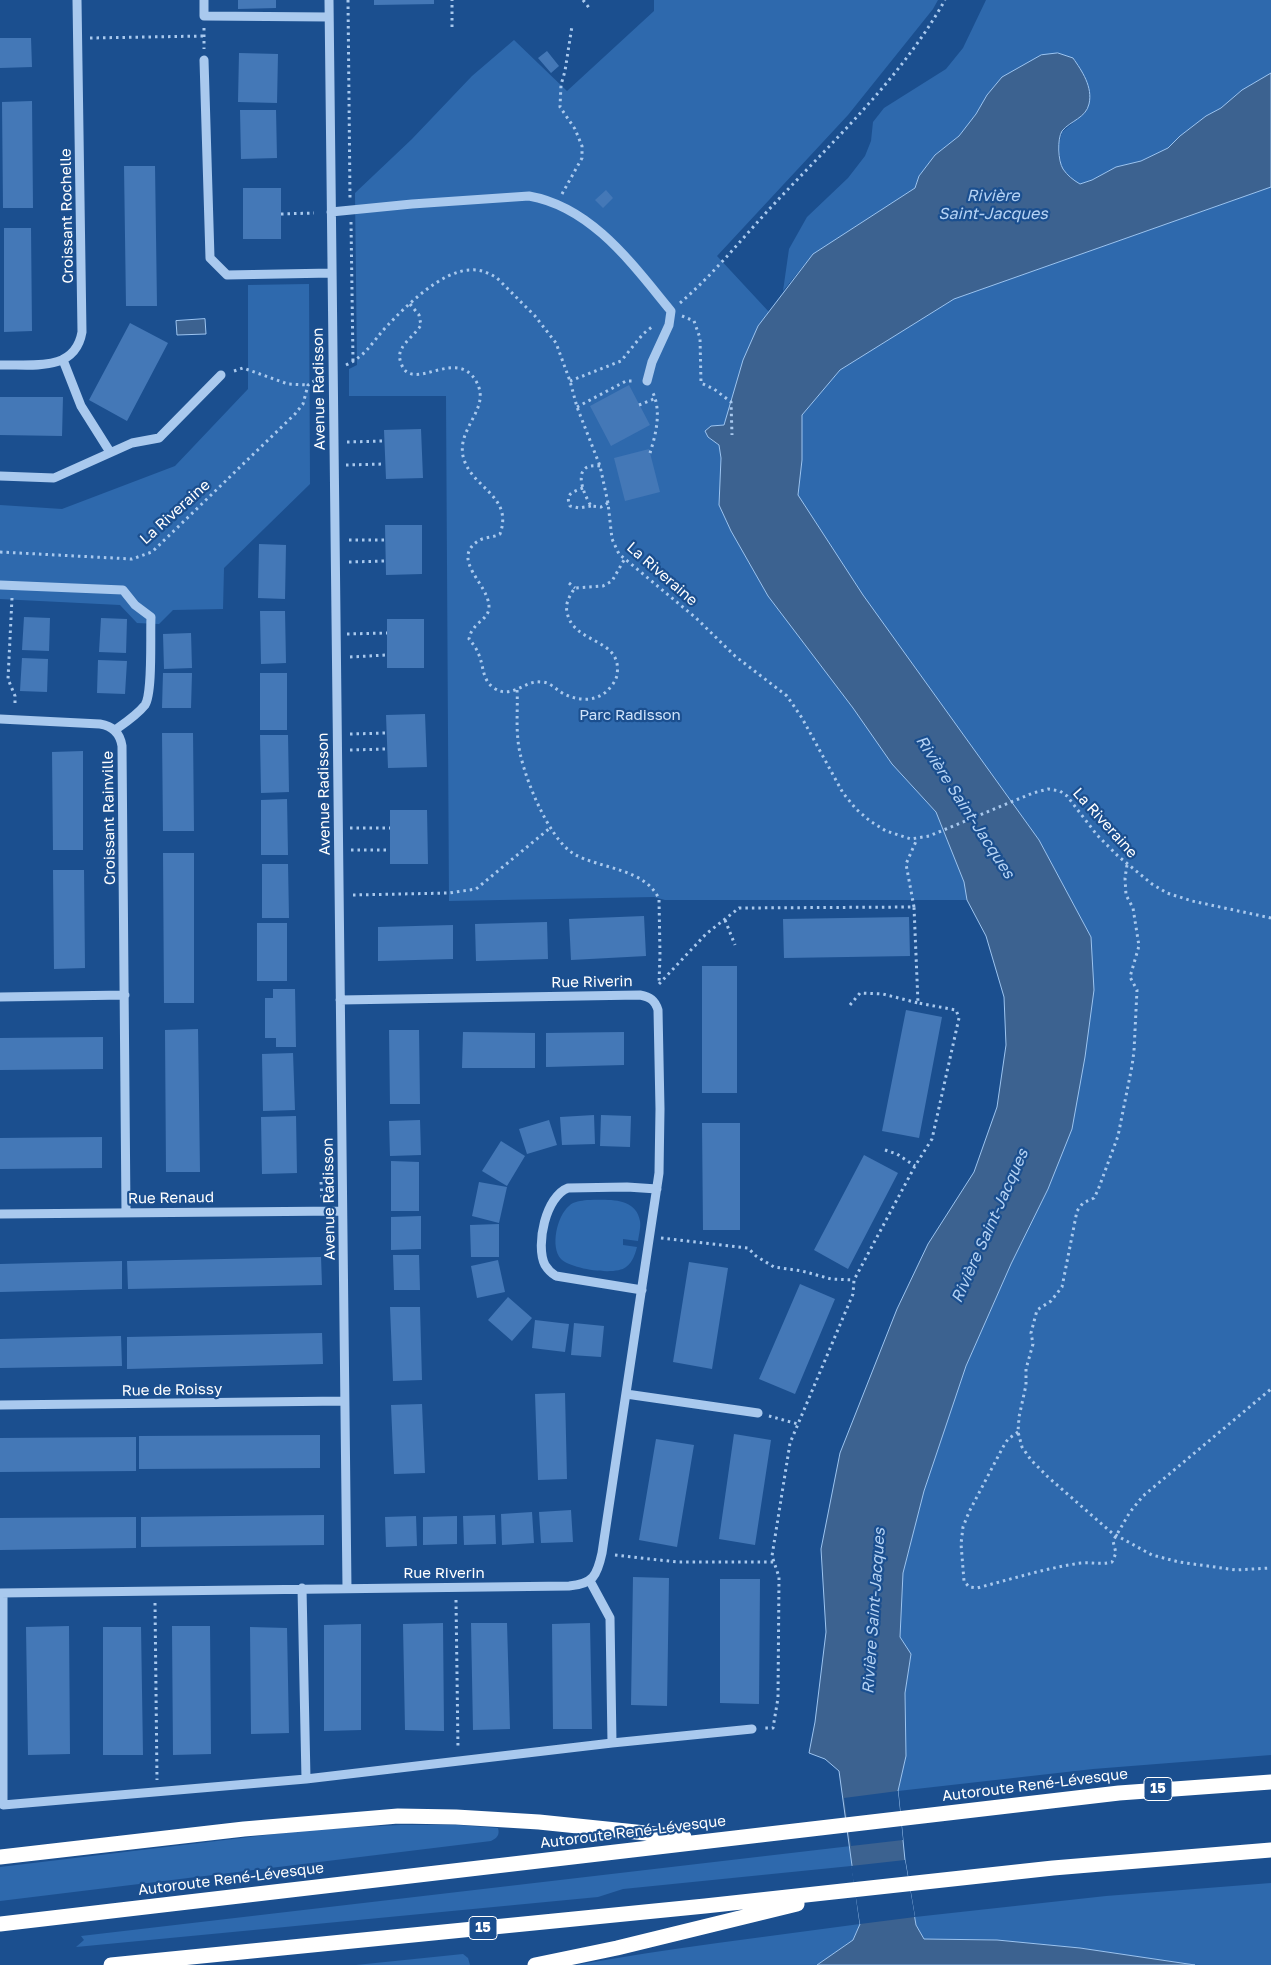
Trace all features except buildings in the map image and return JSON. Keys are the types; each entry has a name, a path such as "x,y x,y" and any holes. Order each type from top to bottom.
{"highway":[{"name":"Autoroute René-Lévesque","path":"0,1924 1119,1793 1271,1782"},
{"path":"0,1857 244,1829 398,1816 539,1822 713,1840"},
{"name":"15","path":"111,1965 1063,1868 1271,1850"},
{"path":"534,1965 617,1948 855,1890"}],"street":[{"name":"Croissant Rochelle","path":"63,360 76,350 80,343 82,332 77,0"},
{"path":"204,0 204,16 329,17"},
{"name":"Avenue Radisson","path":"329,0 347,1587"},
{"path":"204,60 210,258 227,275 332,273"},
{"path":"331,212 529,196 557,204 580,217 618,248 671,311 669,325 652,362 647,381"},
{"path":"0,365 42,364 63,360 81,406 110,452"},
{"path":"0,476 54,478 110,452 132,444 159,438 221,375"},
{"path":"0,585 123,590 135,605 151,617 150,680 146,704 115,730"},
{"name":"Croissant Rainville","path":"0,719 109,725 121,737 126,1213"},
{"path":"0,997 125,995"},
{"name":"Rue Riverin","path":"2,1592 569,1586 590,1582 597,1572 602,1553 657,1189 660,1147 658,1010 656,1004 648,996 340,1000"},
{"path":"642,1290 561,1278 550,1272 543,1259 542,1241 544,1225 554,1198 568,1188 626,1187 657,1189"},
{"name":"Rue Renaud","path":"0,1214 342,1210"},
{"path":"626,1394 758,1414"},
{"name":"Rue de Roissy","path":"0,1405 344,1401"},
{"path":"590,1582 610,1618 612,1743"},
{"path":"302,1588 306,1778"},
{"path":"2,1592 2,1805 306,1778 752,1729"}],"path":[{"path":"348,0 350,196"},
{"path":"452,0 452,27"},
{"path":"583,0 590,9"},
{"path":"701,285 775,203 871,102 902,64 945,0"},
{"path":"204,16 204,60"},
{"path":"557,204 582,158 582,146 575,129 560,107 561,85 565,72 572,26"},
{"path":"78,38 204,36"},
{"path":"281,214 314,213"},
{"path":"351,225 353,361"},
{"name":"La Riveraine","path":"349,363 364,354 410,304 438,281 458,272 472,270 490,274 497,278 551,334 570,381 576,407 600,466 608,503 609,527 614,546 624,560 696,618 746,665 787,696 802,718 838,784 856,809 870,821 886,831 917,839 929,836 1033,793 1048,789 1060,791 1067,796 1098,835 1127,865 1167,893 1192,901 1271,918"},
{"path":"410,304 419,315 422,326 402,347 399,358 404,365 403,369 410,375 420,376 449,366 467,371 476,381 481,398 479,411 465,431 463,456 466,464 483,487 493,494 502,511 503,526 499,537 481,538 470,548 467,558 470,569 488,599 491,608 486,617 472,629 469,639 479,653 483,675 489,684 497,690 510,692 540,681 552,685 564,694 592,700 602,696 611,687 617,677 617,663 612,653 604,646 577,631 568,622 566,608 570,595 575,588"},
{"path":"694,321 700,338 701,383 714,389 731,402 732,435"},
{"path":"570,381 621,361 643,334"},
{"path":"221,375 243,368 288,384 308,385"},
{"name":"La Riveraine","path":"0,552 132,559 152,552 295,414 303,404 308,385 315,379"},
{"path":"576,407 626,381"},
{"path":"640,405 656,398 657,421 650,454"},
{"path":"334,442 384,441"},
{"path":"463,456 468,454"},
{"path":"334,465 385,464"},
{"path":"591,506 580,478 584,469 591,465 600,466"},
{"path":"583,488 568,495 570,506 579,508 601,507 608,503"},
{"path":"335,540 386,540"},
{"path":"570,583 575,588 603,586 612,582 624,560"},
{"path":"335,562 386,561"},
{"path":"12,596 8,680 14,696 14,706"},
{"path":"336,635 387,632"},
{"path":"579,640 584,635"},
{"path":"336,657 387,655"},
{"path":"517,690 518,740 524,772 550,828 561,843 572,853 599,865 632,875 648,884 656,892 659,899 659,984 706,934 739,908 914,907"},
{"path":"337,734 387,733"},
{"path":"337,750 387,750"},
{"path":"338,828 390,828"},
{"path":"339,896 449,893 476,889 550,828"},
{"path":"917,839 906,864 914,907 918,1003"},
{"path":"338,850 390,850"},
{"path":"1127,865 1125,878 1126,895 1133,908 1140,946 1130,977 1137,990 1131,1074 1118,1136 1104,1178 1094,1198 1083,1203 1077,1211 1062,1287 1051,1301 1037,1310 1032,1333 1033,1344 1026,1368 1026,1385 1019,1417 1018,1432 1022,1447 1037,1466 1117,1535 1152,1555 1179,1562 1236,1570 1271,1568"},
{"path":"725,920 735,945"},
{"path":"752,1729 773,1728 778,1698 779,1577 772,1556 790,1443 853,1294 854,1280 915,1166 932,1140 959,1018 956,1010 883,994 860,993 850,1004"},
{"path":"884,1150 897,1154 915,1166"},
{"path":"650,1237 748,1248 756,1256 774,1267 802,1271 831,1279 854,1280"},
{"path":"1018,1432 1008,1439 1003,1447 963,1527 961,1544 964,1582 969,1587 978,1588 1044,1570 1083,1563 1102,1564 1112,1562 1116,1553 1113,1541 1130,1512 1144,1496 1271,1389"},
{"path":"758,1414 798,1424"},
{"path":"602,1553 678,1562 774,1562"},
{"path":"456,1587 459,1761"},
{"path":"155,1590 157,1792"}],"green space":[{"name":"Parc Radisson","path":"654,0 938,0 933,9 848,115 717,256 769,312 758,326 724,426 711,426 708,437 719,445 721,458 719,505 731,531 768,596 853,708 892,764 936,812 964,882 967,900 665,900 654,897 449,901 446,396 349,396 349,369 357,365 355,193 412,139 472,76 514,40 567,91 654,11"},
{"path":"986,0 1271,0 1271,73 1221,108 1206,116 1168,148 1141,161 1116,167 1092,180 1080,184 1071,179 1061,167 1059,144 1062,132 1073,123 987,95 976,114 959,136 935,155 919,176 915,188 813,254 783,291 789,249 807,217 848,178 865,156 871,141 873,122 884,108 946,69 963,48"},
{"path":"1271,187 1271,1755 1093,1769 898,1791 906,1756 905,1693 911,1655 900,1637 903,1573 924,1491 966,1366 1011,1264 1048,1189 1091,937 1039,840 863,595 798,495 802,460 802,415 840,370 954,299"},
{"path":"309,284 310,484 224,568 223,609 173,610 159,624 137,623 120,605 0,599 0,505 62,509 175,466 248,389 248,285"},
{"path":"587,1200 619,1201 633,1207 637,1213 640,1221 638,1241 623,1239 623,1245 637,1247 632,1260 626,1267 613,1271 593,1270 566,1263 558,1254 556,1232 561,1217 571,1204"},
{"path":"400,1825 459,1825 498,1828 499,1833 491,1841 0,1901 0,1867 308,1830"},
{"path":"851,1846 851,1866 623,1889 598,1897 76,1947 84,1940 81,1936"},
{"path":"1271,1883 1271,1965 1195,1965 1080,1948 997,1940 924,1939 916,1925 915,1917 1106,1896"},
{"path":"860,1924 853,1940 817,1965 576,1965 682,1948"},
{"path":"463,1954 468,1958 470,1965 356,1965"}],"water":[{"name":"Rivière Saint-Jacques","path":"1058,53 1073,58 1088,85 1090,98 1085,113 1062,131 1059,139 1061,165 1070,177 1080,184 1092,180 1116,167 1141,161 1168,148 1206,116 1221,108 1242,90 1271,73 1271,187 954,299 840,370 802,415 802,460 798,495 863,595 1039,840 1091,937 1094,990 1085,1057 1072,1129 1048,1189 1011,1264 966,1366 924,1491 903,1573 900,1637 911,1654 905,1693 906,1756 898,1791 905,1860 916,1925 924,1939 997,1940 1080,1948 1195,1965 817,1965 853,1940 860,1924 839,1771 825,1759 809,1753 815,1722 826,1632 821,1549 840,1453 897,1309 928,1244 974,1172 997,1107 1006,1045 1004,997 986,936 967,900 964,882 936,812 892,764 853,708 768,596 731,531 719,505 721,458 719,445 708,437 705,431 711,426 724,425 743,360 758,326 813,254 915,188 919,176 935,155 959,136 976,114 987,95 1002,77 1041,55"},
{"path":"205,319 206,334 177,335 176,321"}],"pier":[{"path":"898,1791 903,1840 851,1846 844,1798"},
{"path":"905,1860 915,1917 860,1924 851,1866"}]}
